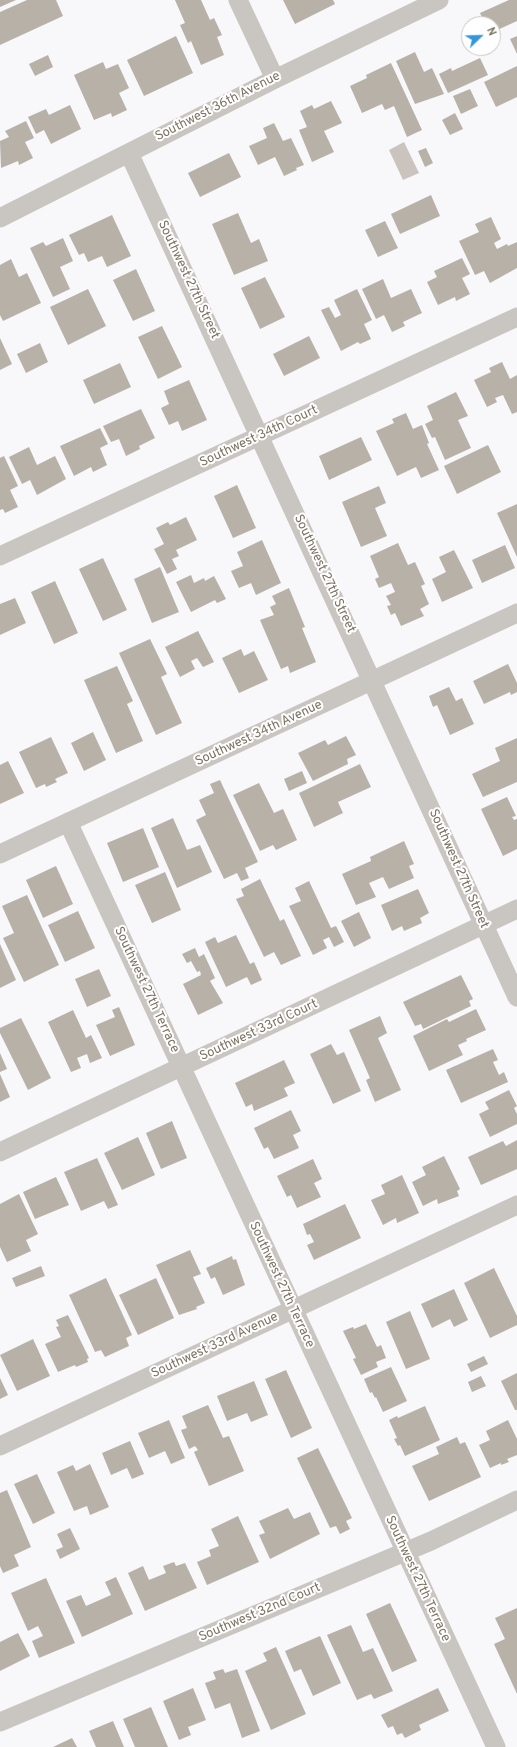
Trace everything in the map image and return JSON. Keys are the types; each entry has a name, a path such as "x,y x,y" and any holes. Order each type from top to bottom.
{"street":[{"path":"238,0 275,79"},
{"name":"Southwest 36th Avenue","path":"0,218 275,79 439,0"},
{"name":"Southwest 27th Street","path":"129,152 517,997"},
{"name":"Southwest 34th Court","path":"0,556 517,317"},
{"name":"Southwest 34th Avenue","path":"0,854 517,613"},
{"name":"Southwest 27th Terrace","path":"68,822 496,1747"},
{"name":"Southwest 33rd Court","path":"0,1152 517,909"},
{"name":"Southwest 33rd Avenue","path":"0,1446 517,1205"},
{"name":"Southwest 32nd Court","path":"0,1722 432,1541 517,1500"}],"shaded area":[{"path":"404,142 419,173 403,180 389,150"}],"building":[{"path":"0,0 16,0 0,7"},
{"path":"27,0 56,0 63,16 0,45 0,12"},
{"path":"175,0 201,0 210,20 214,18 222,35 217,37 224,55 201,65 191,41 188,43 180,25 185,23"},
{"path":"283,0 333,0 335,4 295,24"},
{"path":"509,0 517,0 517,21 501,28 501,16 481,16 480,13"},
{"path":"176,36 193,73 144,96 127,60"},
{"path":"517,36 517,54 510,39"},
{"path":"415,52 424,72 432,68 444,94 415,104 396,61"},
{"path":"48,55 53,67 35,76 29,64"},
{"path":"480,58 488,75 448,93 439,74 451,68 452,71"},
{"path":"103,62 106,69 118,64 129,88 119,93 127,110 112,117 111,113 94,120 74,75"},
{"path":"391,63 422,130 407,137 394,106 385,110 382,104 362,113 350,86 367,78 366,75"},
{"path":"517,66 517,97 496,107 484,82"},
{"path":"470,89 478,106 461,114 453,96"},
{"path":"331,101 342,123 324,131 334,152 312,162 299,130 307,127 300,111 312,105 314,109"},
{"path":"70,105 81,129 51,144 44,130 36,134 28,117 46,109 49,115"},
{"path":"455,113 463,129 450,135 442,120"},
{"path":"26,121 34,138 25,142 33,158 19,165 18,161 1,168 0,141 9,137 5,131"},
{"path":"274,123 283,141 291,138 304,165 296,168 297,170 284,176 275,157 258,165 249,146 267,138 263,128"},
{"path":"426,148 433,163 425,167 418,151"},
{"path":"229,153 241,177 200,197 188,173"},
{"path":"431,195 440,216 400,234 391,214"},
{"path":"238,213 251,243 259,239 268,261 234,275 212,224"},
{"path":"112,215 131,256 107,267 102,256 88,262 84,253 79,255 69,235"},
{"path":"491,217 501,239 494,243 497,249 507,244 508,246 517,242 517,268 490,283 484,271 475,275 459,241 479,232 475,224"},
{"path":"385,221 398,248 378,257 365,230"},
{"path":"63,238 73,261 60,267 70,289 53,297 30,248 43,242 46,246"},
{"path":"462,258 470,274 462,278 470,294 456,301 455,297 438,305 427,282 437,277 434,271"},
{"path":"11,259 19,277 27,273 41,303 3,321 0,315 0,265"},
{"path":"136,269 155,311 133,321 113,280"},
{"path":"265,277 285,317 260,329 241,288"},
{"path":"383,279 391,298 411,289 422,313 403,322 405,326 392,332 384,315 376,319 362,289"},
{"path":"88,289 106,326 68,345 50,307"},
{"path":"357,289 372,320 364,324 371,339 360,344 358,342 341,351 321,310 329,307 335,318 341,315 334,300"},
{"path":"162,326 182,367 158,379 138,337"},
{"path":"309,336 320,358 284,376 273,354"},
{"path":"0,338 12,364 0,370"},
{"path":"40,343 48,362 26,373 17,354"},
{"path":"502,362 510,379 517,375 517,412 512,414 503,395 495,398 497,402 487,407 474,380 491,372 489,368"},
{"path":"120,363 131,387 94,404 83,380"},
{"path":"189,380 207,420 182,431 178,421 169,425 161,408 169,404 164,391"},
{"path":"456,392 468,416 458,420 471,448 445,460 435,437 432,438 425,424 433,420 427,406"},
{"path":"141,409 155,438 139,446 140,449 126,456 119,439 111,442 103,426"},
{"path":"406,413 413,429 422,425 429,443 427,444 439,470 421,478 416,467 397,476 376,431 394,423 392,419"},
{"path":"100,428 108,444 100,448 107,465 93,472 91,467 74,476 60,446"},
{"path":"361,437 372,460 329,480 319,456"},
{"path":"488,445 501,472 457,494 444,466"},
{"path":"29,447 37,465 55,456 66,479 37,495 30,480 22,484 9,457"},
{"path":"4,456 18,486 10,490 18,507 5,513 3,509 0,510 0,458"},
{"path":"237,485 256,528 233,538 214,496"},
{"path":"379,486 386,503 375,508 387,536 361,547 342,502"},
{"path":"517,504 517,557 497,513"},
{"path":"186,517 197,540 176,550 179,556 172,559 177,569 167,574 154,549 164,544 156,528 168,522 170,525"},
{"path":"262,540 281,583 256,595 251,583 239,588 231,571 243,566 237,552"},
{"path":"398,543 408,565 415,562 425,584 421,586 429,604 420,609 424,616 401,626 395,613 391,615 387,606 391,605 386,596 395,592 391,583 379,588 375,579 379,577 370,556"},
{"path":"505,545 515,568 482,583 472,560"},
{"path":"454,550 473,588 442,602 432,579 446,572 439,557"},
{"path":"103,558 127,610 103,621 79,569"},
{"path":"160,567 179,612 152,623 134,579"},
{"path":"191,575 194,583 204,578 205,581 214,576 226,599 217,603 215,600 191,612 176,582"},
{"path":"55,581 78,633 54,644 31,592"},
{"path":"289,588 305,627 302,628 316,662 290,673 288,666 281,669 260,620 274,615 270,607 276,604 272,596"},
{"path":"15,598 26,623 0,635 0,604"},
{"path":"198,631 214,662 203,667 197,658 191,661 195,669 180,677 165,647"},
{"path":"150,639 167,674 161,677 182,723 156,735 119,653"},
{"path":"241,649 244,656 254,651 268,680 239,693 222,658"},
{"path":"508,664 517,683 517,692 511,695 510,692 484,704 473,681"},
{"path":"117,666 133,701 127,704 143,741 116,753 84,680"},
{"path":"449,687 456,701 462,698 474,724 450,735 437,705 433,707 429,696"},
{"path":"93,732 106,760 84,771 71,743"},
{"path":"346,736 356,755 347,759 348,764 313,781 298,753 325,740 328,745"},
{"path":"51,737 68,773 55,779 57,782 46,787 45,784 36,788 19,752"},
{"path":"517,738 517,782 483,797 472,774 500,761 495,748"},
{"path":"8,761 24,793 0,804 0,765"},
{"path":"360,764 371,787 338,802 343,813 314,827 299,793"},
{"path":"302,771 307,783 289,791 284,779"},
{"path":"220,780 258,862 245,868 249,878 241,881 237,873 224,879 196,820 206,815 199,800 214,793 210,784"},
{"path":"259,783 274,813 283,809 297,840 276,850 273,845 260,851 233,795"},
{"path":"507,797 516,816 512,817 514,820 517,819 517,849 503,856 481,809"},
{"path":"173,818 187,850 200,845 212,872 177,888 151,828"},
{"path":"143,828 159,867 123,882 107,843"},
{"path":"404,841 414,864 409,866 414,878 389,889 383,877 369,883 376,897 356,905 342,874 371,861 370,857"},
{"path":"56,866 73,904 43,918 26,880"},
{"path":"165,872 181,910 152,923 135,885"},
{"path":"260,879 280,921 284,919 301,956 281,965 274,952 264,957 236,899 244,896 241,889"},
{"path":"309,881 331,928 336,926 344,942 334,947 329,937 323,940 327,948 313,955 289,906 301,901 295,888"},
{"path":"418,889 429,913 420,918 422,923 404,931 402,926 392,931 381,905"},
{"path":"27,895 59,965 24,982 3,938 14,933 2,906"},
{"path":"78,911 95,948 65,962 48,925"},
{"path":"359,912 371,938 354,947 341,921"},
{"path":"236,935 250,964 254,962 262,980 251,985 247,977 226,987 205,942 215,937 218,943"},
{"path":"0,944 16,980 0,988"},
{"path":"195,948 199,957 204,954 215,978 210,981 223,1003 198,1015 183,984 201,975 200,971 197,972 191,961 187,963 182,954"},
{"path":"99,969 111,996 87,1007 75,979"},
{"path":"461,975 473,999 469,1001 471,1006 423,1029 421,1024 415,1026 403,1002"},
{"path":"119,1007 135,1045 110,1056 96,1025 115,1017 112,1010"},
{"path":"476,1009 486,1030 466,1039 467,1041 458,1045 463,1055 429,1071 413,1036 447,1019 449,1022"},
{"path":"73,1010 86,1038 91,1035 102,1058 90,1063 87,1054 77,1058 81,1068 71,1072 48,1022"},
{"path":"380,1016 387,1033 378,1038 401,1090 375,1102 366,1080 370,1078 349,1030"},
{"path":"21,1018 51,1078 28,1090 0,1033 0,1028"},
{"path":"331,1044 337,1055 344,1052 361,1091 333,1104 310,1054"},
{"path":"493,1049 498,1060 493,1062 499,1075 504,1072 508,1082 461,1103 446,1070"},
{"path":"0,1053 7,1069 0,1072"},
{"path":"284,1060 295,1083 284,1088 288,1096 254,1111 252,1104 246,1107 235,1083"},
{"path":"0,1074 10,1097 0,1102"},
{"path":"509,1090 517,1106 514,1108 517,1114 517,1124 490,1137 479,1114 489,1109 485,1102"},
{"path":"291,1110 301,1131 293,1135 299,1148 274,1159 268,1147 264,1149 254,1128"},
{"path":"172,1121 187,1158 161,1169 146,1133"},
{"path":"138,1137 155,1175 122,1190 104,1153"},
{"path":"517,1140 517,1169 481,1185 468,1157 503,1141 506,1146"},
{"path":"444,1156 460,1189 457,1191 459,1196 438,1204 437,1199 423,1206 412,1182 426,1175 422,1167"},
{"path":"97,1158 118,1205 108,1209 104,1201 81,1211 64,1172"},
{"path":"313,1159 322,1179 314,1183 321,1197 297,1208 291,1195 287,1197 277,1176"},
{"path":"402,1175 419,1213 397,1223 396,1218 383,1225 371,1200 385,1194 381,1185"},
{"path":"56,1177 69,1205 35,1219 23,1192"},
{"path":"19,1194 38,1234 26,1240 31,1251 7,1262 0,1247 0,1204"},
{"path":"345,1204 361,1238 314,1260 307,1245 314,1242 310,1234 307,1235 303,1224"},
{"path":"190,1250 201,1274 193,1277 205,1303 196,1307 197,1309 179,1315 156,1265"},
{"path":"232,1256 233,1260 236,1259 245,1285 223,1295 215,1277 211,1279 206,1268"},
{"path":"41,1266 45,1276 16,1287 12,1278"},
{"path":"494,1268 517,1316 517,1325 490,1338 464,1283"},
{"path":"106,1278 132,1335 126,1338 129,1346 105,1357 101,1350 95,1352 69,1295"},
{"path":"156,1278 174,1318 138,1335 119,1295"},
{"path":"454,1289 468,1320 454,1327 450,1319 432,1328 421,1304"},
{"path":"410,1311 430,1359 406,1369 386,1322"},
{"path":"68,1315 89,1358 87,1359 88,1362 76,1367 75,1365 58,1372 45,1344 61,1337 56,1327 59,1326 56,1320"},
{"path":"366,1324 377,1347 381,1345 386,1358 376,1362 378,1367 361,1375 353,1359 356,1358 343,1331 353,1327 354,1329"},
{"path":"33,1339 50,1376 17,1391 0,1355"},
{"path":"484,1356 488,1364 471,1372 467,1364"},
{"path":"391,1367 407,1401 383,1412 376,1397 375,1398 372,1392 370,1393 364,1379"},
{"path":"286,1370 312,1428 291,1438 265,1379"},
{"path":"517,1373 517,1410 515,1410 501,1381"},
{"path":"481,1376 486,1386 472,1392 468,1382"},
{"path":"0,1378 8,1395 0,1399"},
{"path":"254,1381 268,1415 251,1422 247,1413 227,1421 217,1396"},
{"path":"208,1405 223,1438 229,1436 244,1471 209,1486 194,1452 198,1450 195,1446 189,1449 181,1430 187,1428 182,1416"},
{"path":"425,1406 440,1440 405,1456 400,1445 398,1446 394,1439 397,1438 389,1420 397,1416 398,1418"},
{"path":"169,1420 185,1458 171,1464 165,1451 149,1458 138,1433"},
{"path":"508,1420 517,1439 517,1455 507,1459 509,1462 501,1465 501,1463 490,1468 479,1445 490,1440 486,1431"},
{"path":"457,1437 460,1444 465,1442 481,1477 429,1501 412,1466 439,1454 436,1447"},
{"path":"130,1441 144,1474 132,1479 127,1468 111,1475 102,1453"},
{"path":"318,1448 352,1518 346,1521 350,1529 340,1534 336,1526 330,1528 297,1458"},
{"path":"90,1464 109,1507 90,1515 87,1506 74,1511 57,1472 73,1465 76,1471"},
{"path":"37,1474 55,1513 33,1524 14,1484"},
{"path":"7,1490 31,1547 14,1555 19,1566 3,1573 0,1566 0,1493"},
{"path":"288,1508 294,1519 310,1512 320,1534 270,1559 259,1535 265,1533 259,1521"},
{"path":"238,1516 259,1562 207,1585 197,1562 211,1556 209,1550 219,1546 211,1529"},
{"path":"70,1528 80,1549 60,1559 56,1550 63,1547 57,1534"},
{"path":"174,1562 176,1566 185,1563 197,1588 145,1611 128,1573 143,1566 149,1580 166,1573 163,1566"},
{"path":"116,1577 133,1614 82,1637 66,1601 81,1595 86,1606 111,1595 105,1582"},
{"path":"46,1578 75,1643 39,1658 32,1641 43,1636 38,1626 28,1631 11,1593"},
{"path":"390,1603 417,1661 392,1672 366,1614"},
{"path":"517,1608 517,1694 494,1644 505,1639 495,1618"},
{"path":"351,1625 363,1652 373,1648 393,1691 374,1699 371,1694 357,1700 327,1635"},
{"path":"18,1633 30,1656 0,1671 0,1642"},
{"path":"320,1636 341,1683 313,1696 301,1669 294,1672 285,1651"},
{"path":"276,1647 306,1714 271,1730 245,1671 267,1661 263,1653"},
{"path":"223,1669 225,1673 237,1669 260,1731 242,1738 230,1703 215,1709 205,1683 216,1679 213,1672"},
{"path":"193,1688 206,1720 188,1727 191,1735 179,1740 163,1701"},
{"path":"438,1688 449,1711 419,1725 421,1730 405,1738 402,1733 397,1735 393,1726 388,1728 381,1715"},
{"path":"151,1707 168,1747 135,1747 123,1719"},
{"path":"113,1721 124,1747 96,1747 89,1731"},
{"path":"72,1738 77,1747 53,1747"}]}
